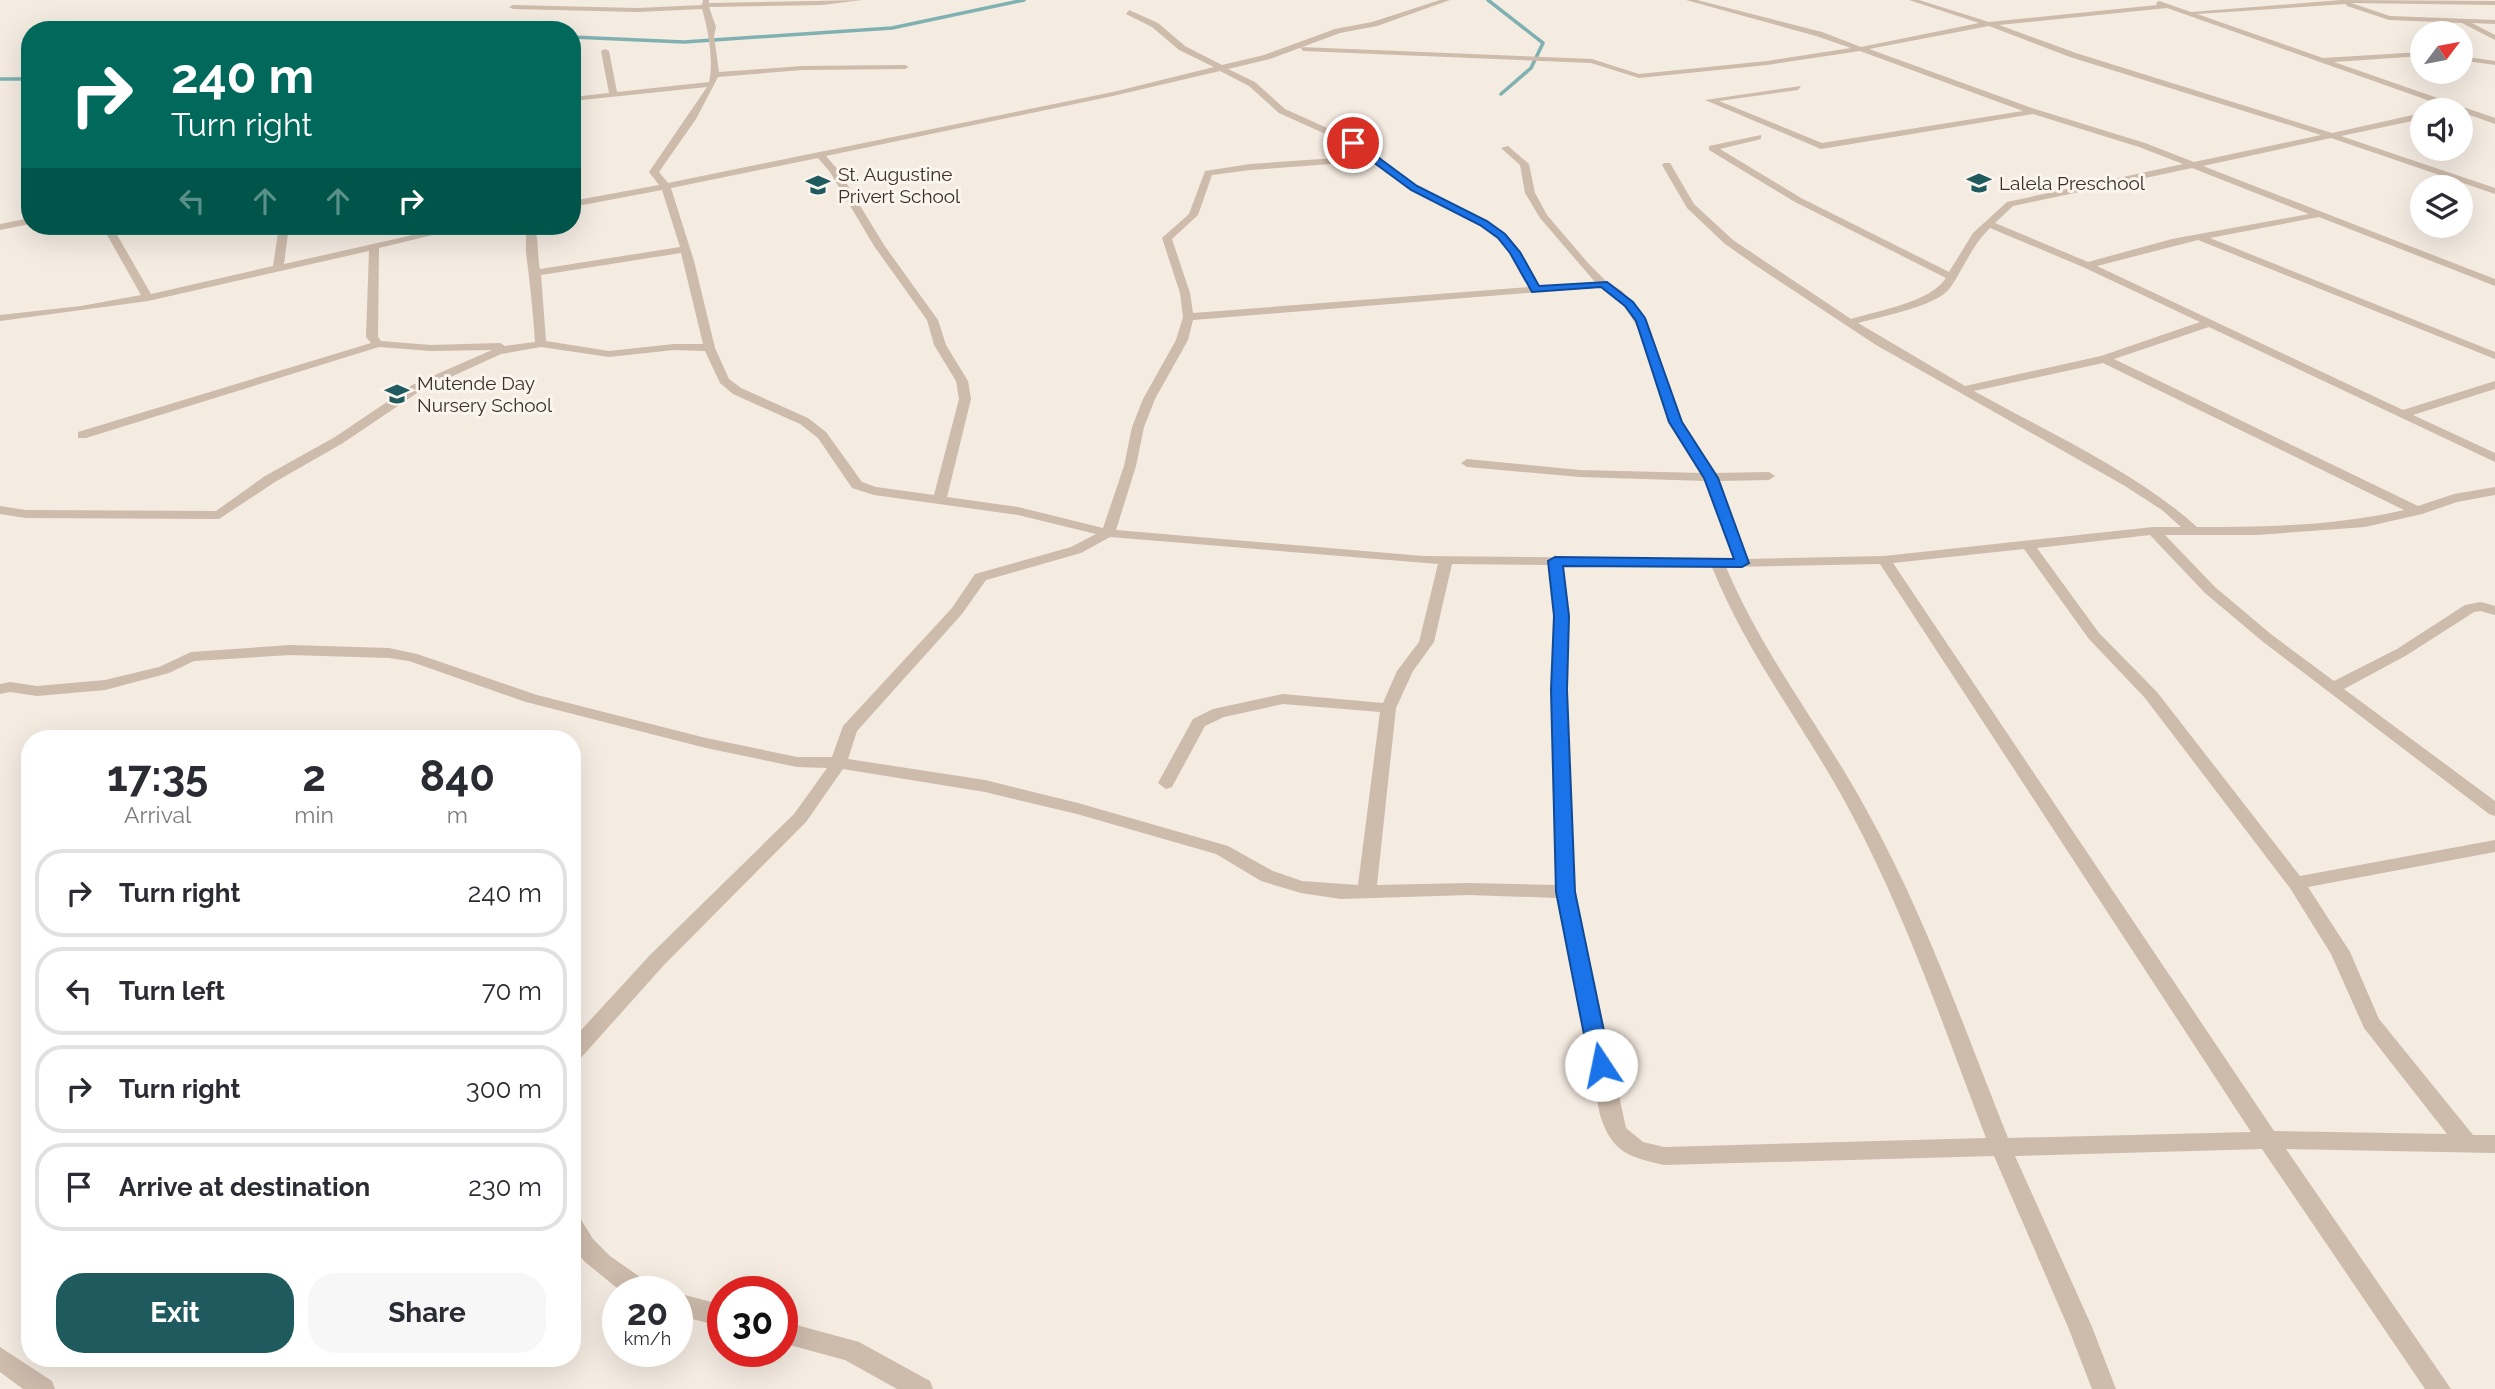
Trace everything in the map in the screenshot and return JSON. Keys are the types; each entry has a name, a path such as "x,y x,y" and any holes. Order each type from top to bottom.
{"street":[{"path":"513,6 637,10 705,4 859,0"},
{"path":"1689,0 1819,34 2032,111 2142,145 2495,284"},
{"path":"1912,0 1990,24 2100,64 2253,109 2495,191"},
{"path":"2150,0 2422,98"},
{"path":"2188,13 2421,0 2495,3"},
{"path":"2421,0 2495,38"},
{"path":"581,202 1059,106 1220,69 1293,49 1338,31 1365,27 1447,1"},
{"path":"2339,3 2389,18 2495,22"},
{"path":"705,4 712,27 714,80 680,137 656,165 654,172 666,187 685,249 709,348 724,381 737,391 804,421 822,435 857,485 874,491 1018,511 1108,533 1259,547 1446,560 1742,563 1884,560 2153,531 2305,530 2365,523 2417,511 2454,498 2495,491"},
{"path":"1293,49 1592,61 1639,76 1767,64 1860,49 1929,34 2056,15 2167,6"},
{"path":"1129,12 1155,25 1182,48 1252,84 1282,111 1353,143 1377,158 1414,188 1483,223 1502,236 1515,252 1536,289"},
{"path":"605,51 613,93"},
{"path":"2319,60 2410,55"},
{"path":"2473,60 2495,63"},
{"path":"581,98 802,68 905,67"},
{"path":"1798,88 1709,100 1821,146 2032,111"},
{"path":"2473,115 2495,121"},
{"path":"1847,323 1923,300 1944,289 1950,276 1988,224 2003,209 2020,201 2410,119"},
{"path":"1758,136 1712,148 1798,200 1950,276"},
{"path":"1505,148 1524,164 1530,193 1543,216 1603,284 1618,293 1642,320 1676,422 1711,478 1742,563"},
{"path":"820,155 834,171 879,246 932,320 940,345 962,382 965,399 940,499"},
{"path":"581,1044 657,960 800,818 839,763 849,730 957,611 975,588 980,576 1076,551 1108,533 1130,466 1138,427 1149,399 1182,340 1188,317 1185,293 1167,238 1193,215 1208,173 1250,167 1377,158"},
{"path":"1667,165 1690,206 1729,242 1847,323 2130,483 2167,508 2193,531"},
{"path":"2087,265 2172,242 2317,215"},
{"path":"0,227 21,223"},
{"path":"1988,224 2087,265 2495,458"},
{"path":"112,235 148,298"},
{"path":"278,269 284,235"},
{"path":"408,235 408,239"},
{"path":"0,318 148,298 426,235"},
{"path":"532,235 531,251 536,273 541,344"},
{"path":"2202,237 2495,356"},
{"path":"374,247 372,337 379,344"},
{"path":"536,273 685,249"},
{"path":"1188,317 1603,284"},
{"path":"1962,390 2104,359 2209,323"},
{"path":"82,435 379,344 431,348 541,344 609,354 674,347 709,348"},
{"path":"0,510 26,514 108,516 219,515 270,479 340,440 416,388 480,358 514,347"},
{"path":"2104,359 2417,511"},
{"path":"2402,414 2495,385"},
{"path":"1467,463 1584,475 1711,478 1769,476"},
{"path":"2153,531 2210,590 2267,638 2495,810"},
{"path":"2029,546 2094,636 2151,695 2296,883 2340,952 2371,1023 2465,1141"},
{"path":"1367,890 1388,709 1405,671 1426,642 1446,560"},
{"path":"1884,560 2268,1140 2438,1389"},
{"path":"1555,561 1562,616 1559,690 1566,892 1611,1115 1616,1134 1631,1148 1664,1156 2268,1140 2465,1141 2495,1144"},
{"path":"1717,562 1725,585 1767,661 1874,840 1960,1038 2001,1146 2104,1389"},
{"path":"2335,687 2402,652 2470,608 2481,606 2495,611"},
{"path":"0,689 10,687 37,691 105,685 164,670 191,657 290,650 388,653 412,657 532,699 706,743 797,762 839,763 985,786 1078,808 1222,850 1267,876 1301,887 1340,892 1469,889 1566,892"},
{"path":"1166,783 1199,723 1219,713 1283,699 1388,709"},
{"path":"2296,883 2495,846"},
{"path":"581,1242 598,1262 619,1276"},
{"path":"798,1336 850,1350 921,1389"},
{"path":"0,1358 43,1389"}],"waterway":[{"path":"581,37 684,42 892,28 1024,0"},
{"path":"1488,0 1543,43 1531,68 1501,94"},
{"path":"0,79 21,79"}],"place":[{"name":"Lalela Preschool","path":"1979,183"},
{"name":"St. Augustine Privert School","path":"818,185"},
{"name":"Mutende Day Nursery School","path":"397,394"}],"route":[{"path":"1353,143 1377,158 1414,188 1483,223 1502,236 1515,252 1536,289 1603,284 1629,304 1642,320 1676,422 1696,451 1720,498 1742,563 1555,561 1562,616 1560,759 1566,892 1601,1065"}]}
